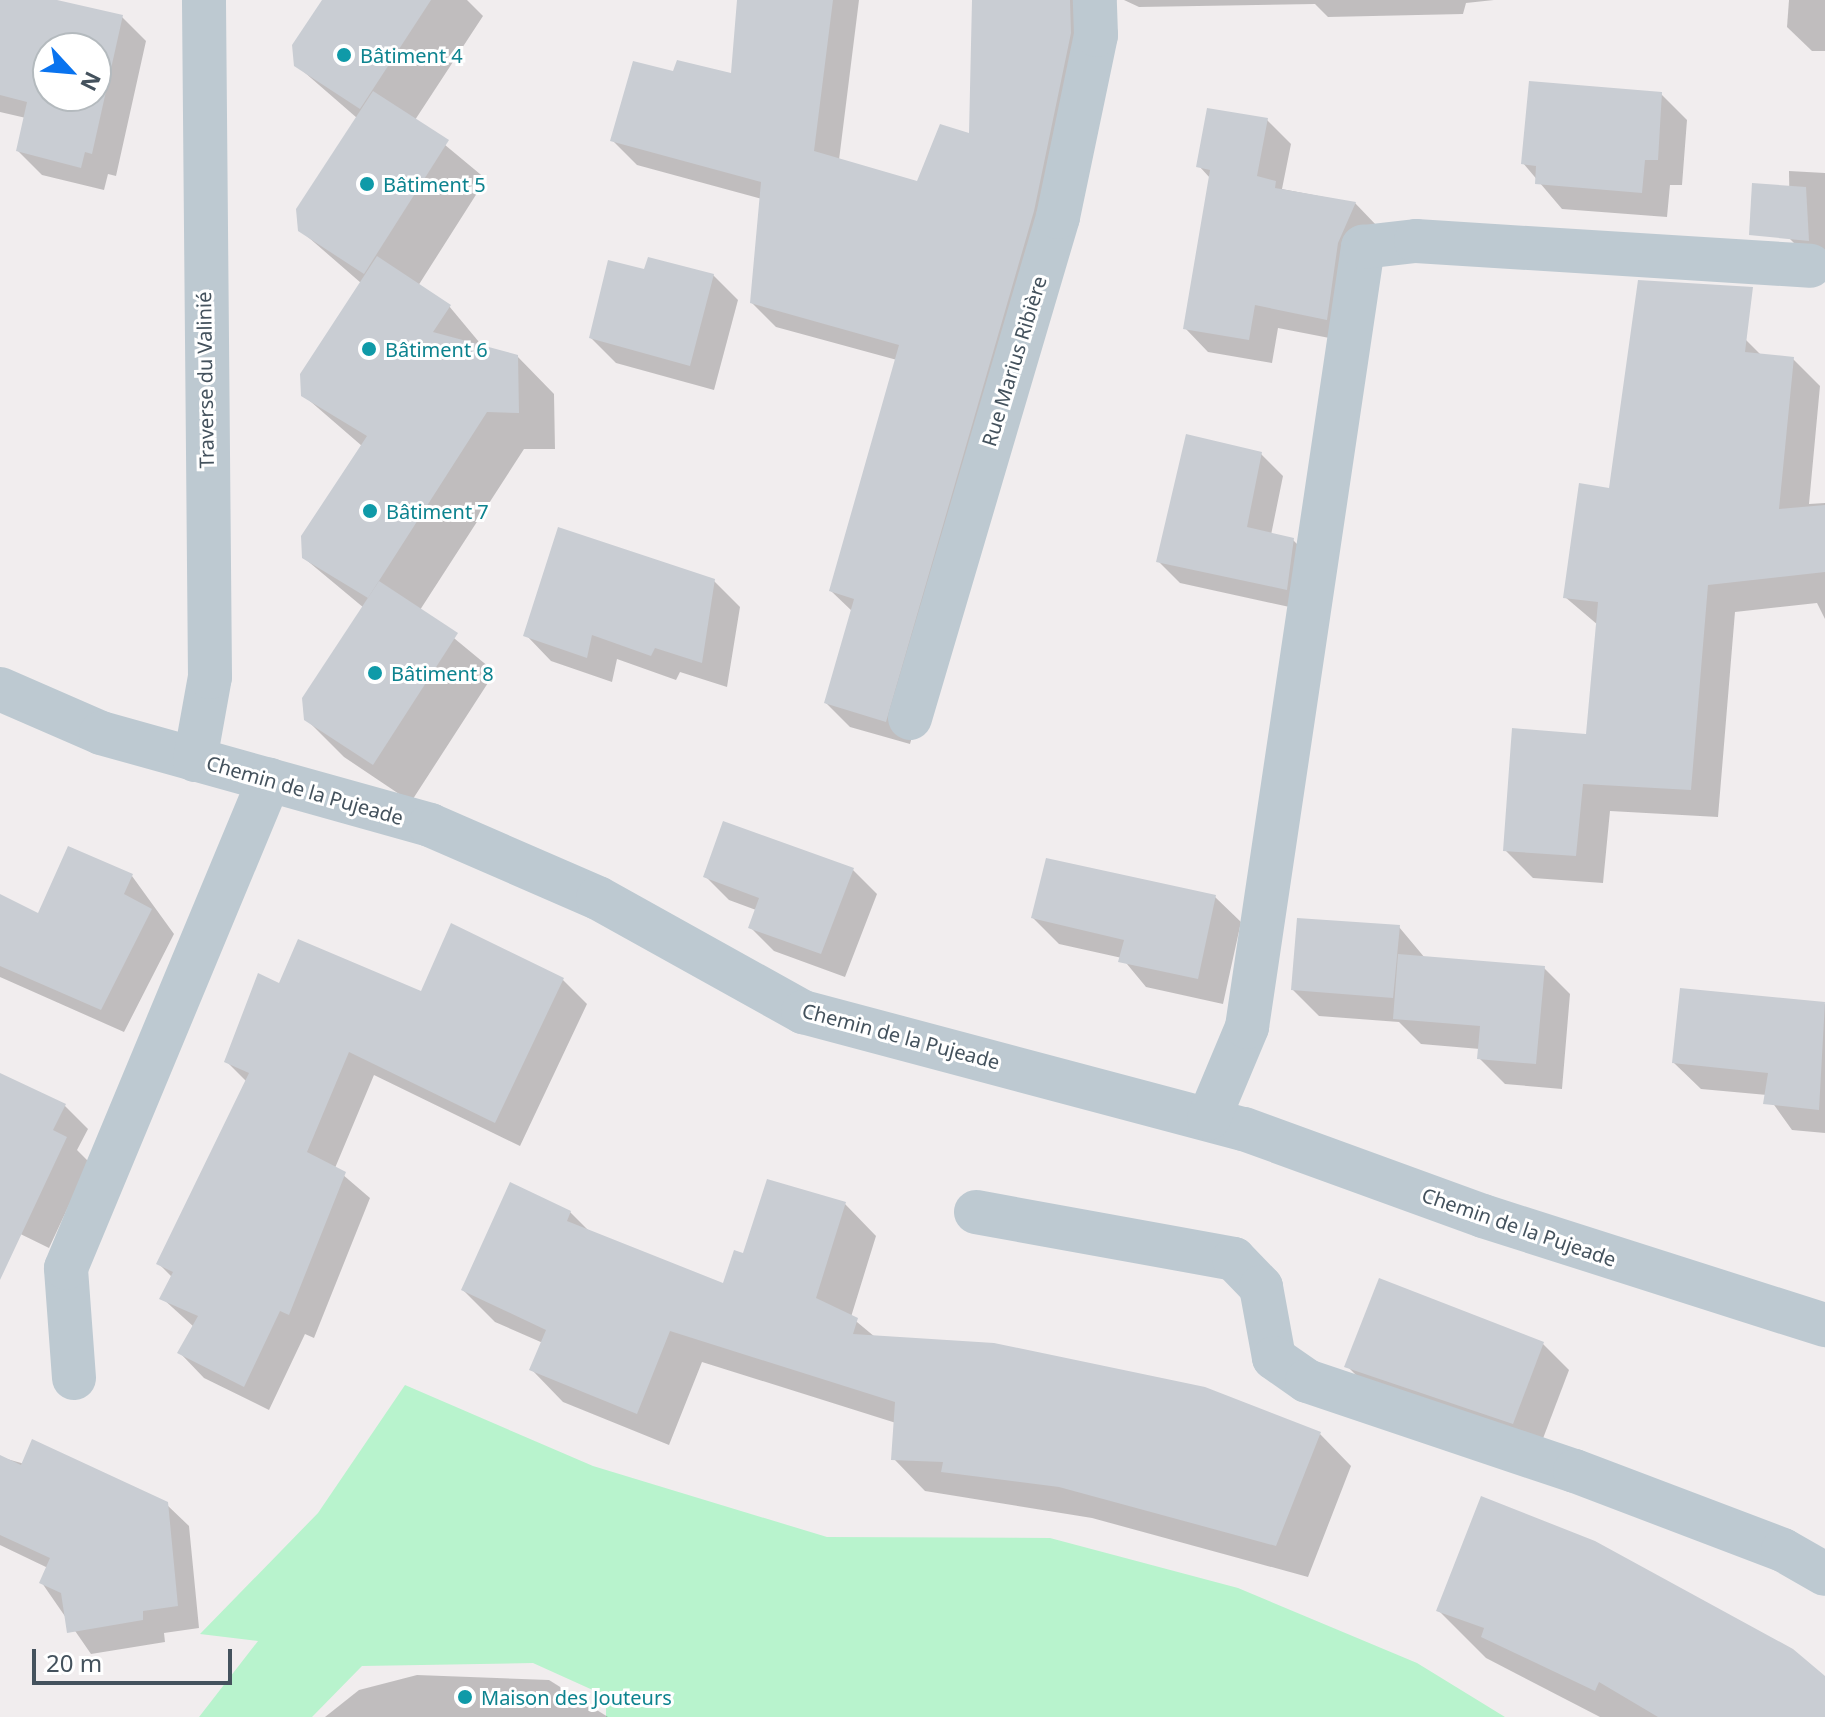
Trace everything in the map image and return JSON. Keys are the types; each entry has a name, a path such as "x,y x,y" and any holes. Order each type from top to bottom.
{"street":[{"name":"Traverse du Valinié","path":"195,760 210,677 204,0"},
{"name":"Rue Marius Ribière","path":"910,718 1058,217 1096,35 1095,0"},
{"path":"1209,1118 1247,1027 1363,247 1431,242 1810,266"},
{"name":"Chemin de la Pujeade","path":"0,689 101,733 430,825 584,892 803,1012 1209,1118 1483,1216 1825,1325"},
{"path":"74,1378 66,1268 269,780"},
{"path":"976,1212 1234,1259 1261,1287 1274,1358 1307,1381 1590,1477 1783,1550 1825,1574"}],"green space":[{"path":"405,1385 593,1466 827,1537 1050,1538 1238,1588 1417,1663 1505,1717 606,1717 606,1696 533,1663 362,1666 312,1717 199,1717 258,1641 200,1634 318,1513"}],"building":[{"path":"0,0 57,0 123,15 112,64 112,32 32,32 32,112 101,112 92,154 85,152 81,168 16,151 27,102 0,95"},
{"name":"Bâtiment 4","path":"322,0 431,0 360,109 294,66 292,45"},
{"path":"737,0 833,0 814,151 917,181 940,124 969,133 972,0 1070,0 1071,33 1034,211 886,722 824,703 854,599 829,591 899,345 750,303 761,182 610,141 633,61 673,71 677,60 731,73"},
{"path":"1529,81 1662,92 1658,160 1645,160 1642,193 1535,184 1536,166 1521,164"},
{"name":"Bâtiment 5","path":"373,91 449,140 364,274 298,231 296,209"},
{"path":"1207,108 1268,118 1257,176 1276,181 1275,188 1356,202 1338,243 1327,320 1255,305 1249,340 1183,329 1210,170 1196,167"},
{"path":"1752,183 1806,187 1809,241 1749,235"},
{"path":"377,256 451,305 433,332 518,355 519,413 487,412 368,598 302,558 301,536 367,436 301,396 300,374"},
{"path":"648,257 714,274 690,366 589,338 608,260 644,269"},
{"path":"1638,280 1753,287 1745,352 1794,357 1779,509 1825,505 1825,572 1708,585 1691,790 1583,784 1576,856 1503,851 1512,728 1586,734 1598,602 1563,598 1579,483 1609,488"},
{"path":"1186,434 1262,452 1247,527 1294,538 1287,590 1156,562"},
{"path":"558,527 715,579 702,663 655,648 651,656 592,635 587,658 523,636"},
{"name":"Bâtiment 8","path":"379,581 458,633 373,765 304,720 302,698"},
{"path":"723,821 854,868 821,954 748,928 759,898 703,877"},
{"path":"68,846 133,874 124,894 152,909 101,1010 0,966 0,894 38,913"},
{"path":"1046,858 1216,895 1198,979 1118,962 1124,940 1031,918"},
{"path":"1297,918 1400,925 1393,998 1291,990"},
{"path":"451,923 564,978 495,1123 349,1052 307,1152 346,1172 289,1315 280,1311 244,1387 177,1353 198,1316 159,1299 173,1272 156,1264 249,1073 224,1062 258,973 279,983 298,939 421,991"},
{"path":"1398,954 1545,966 1536,1064 1477,1059 1480,1026 1393,1019"},
{"path":"1680,988 1825,1002 1819,1110 1763,1104 1768,1073 1672,1063"},
{"path":"0,1073 66,1104 53,1130 67,1137 0,1280"},
{"path":"767,1179 846,1202 816,1298 858,1318 853,1334 994,1343 1205,1387 1321,1432 1276,1546 1059,1487 941,1472 943,1462 891,1460 895,1402 670,1331 637,1414 529,1370 546,1330 461,1290 510,1182 571,1211 567,1221 723,1283 734,1250 743,1253"},
{"path":"1379,1278 1544,1342 1513,1424 1344,1367"},
{"path":"32,1439 168,1502 178,1606 143,1611 143,1620 67,1633 61,1593 39,1583 50,1558 0,1535 0,1455 21,1465"},
{"path":"1481,1496 1595,1541 1793,1649 1825,1676 1825,1717 1658,1717 1599,1682 1595,1691 1481,1637 1484,1628 1436,1611"}],"place":[{"name":"Bâtiment 4","path":"344,55"},
{"name":"Bâtiment 5","path":"367,184"},
{"name":"Bâtiment 6","path":"369,349"},
{"name":"Bâtiment 7","path":"370,511"},
{"name":"Bâtiment 8","path":"375,673"},
{"name":"Maison des Jouteurs","path":"465,1697"}]}
